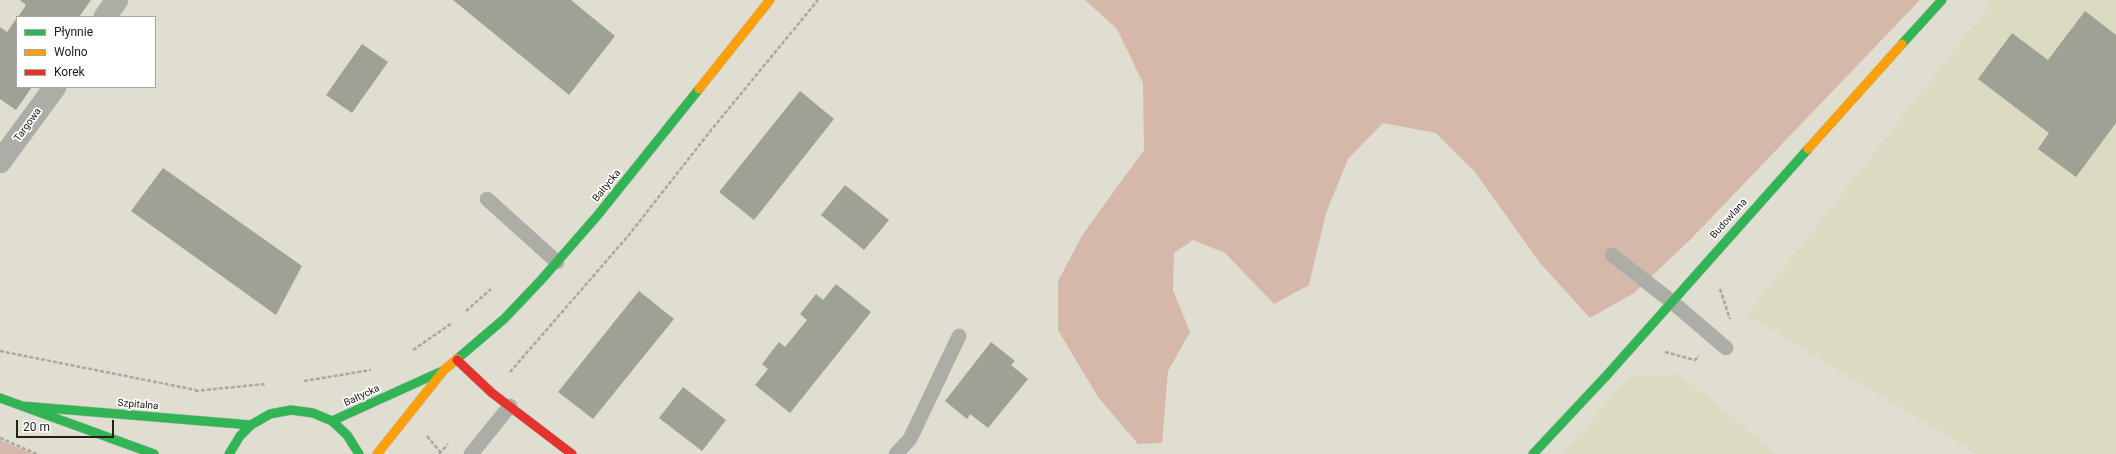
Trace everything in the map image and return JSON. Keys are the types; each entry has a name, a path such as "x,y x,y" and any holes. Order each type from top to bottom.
{"street":[{"path":"106,16 118,0"},
{"name":"Bałtycka","path":"332,421 444,370 504,319 597,216 770,0"},
{"name":"Budowlana","path":"1533,454 1607,375 1671,300 1942,0"},
{"name":"Targowa","path":"0,162 54,88"},
{"path":"457,360 492,393 572,454"},
{"name":"Bałtycka","path":"377,454 444,370"},
{"name":"Szpitalna","path":"0,398 154,454"},
{"name":"Szpitalna","path":"22,406 251,425"},
{"path":"229,454 240,436 251,425 270,414 291,410 313,413 332,421 347,434 359,454"}],"lane":[{"path":"487,199 557,262"},
{"path":"1612,255 1671,300 1726,348"},
{"path":"896,454 910,439 959,336"},
{"path":"471,454 510,406"}],"path":[{"path":"492,393 628,236 712,129 818,0"},
{"path":"461,316 496,284"},
{"path":"410,352 455,321"},
{"path":"0,351 196,390"},
{"path":"371,370 378,367"},
{"path":"0,438 37,454"},
{"path":"439,454 450,441"}],"shaded area":[{"path":"1085,0 1920,0 1690,240 1634,293 1590,318 1540,263 1475,172 1436,133 1383,123 1348,159 1326,213 1309,285 1274,304 1225,253 1193,240 1174,253 1173,290 1190,332 1168,371 1162,443 1138,444 1098,397 1058,330 1058,281 1083,234 1144,150 1143,83 1117,29"},
{"path":"1987,0 2116,0 2116,454 1977,454 1747,315 1990,5"},
{"path":"1679,374 1777,454 1562,454 1630,377"},
{"path":"0,440 34,454 0,454"}],"building":[{"path":"20,0 91,0 80,16 19,16 26,5"},
{"path":"453,0 571,0 615,36 569,95"},
{"path":"2085,11 2116,35 2116,123 2076,177 2038,149 2049,133 1978,79 2012,33 2048,60"},
{"path":"16,19 16,88 31,88 16,110 0,99 0,27 7,32"},
{"path":"362,44 388,62 352,113 326,95"},
{"path":"800,91 834,119 754,220 719,192"},
{"path":"163,168 302,266 276,315 131,211"},
{"path":"845,185 889,220 864,250 821,215"},
{"path":"836,284 871,312 790,413 755,385 768,369 762,364 779,342 785,347 807,320 800,314 816,294 823,300"},
{"path":"639,291 674,319 593,419 558,392"},
{"path":"991,342 1015,361 1011,365 1028,379 988,428 970,414 967,419 945,401"},
{"path":"683,387 726,420 702,451 659,418"}],"traffic: fast":[{"path":"1902,44 1942,0"},
{"path":"457,359 504,319 542,279 597,216 699,89"},
{"path":"1533,454 1607,375 1808,149"},
{"path":"332,421 440,372"},
{"path":"0,398 154,454"},
{"path":"22,406 251,425"},
{"path":"229,454 240,436 251,425 270,414 291,410 313,413 332,421 347,435 359,454"}],"traffic: slow":[{"path":"699,89 770,0"},
{"path":"1808,149 1902,44"},
{"path":"377,454 444,370 457,359"}],"traffic: jam":[{"path":"457,360 492,393 572,454"}]}
